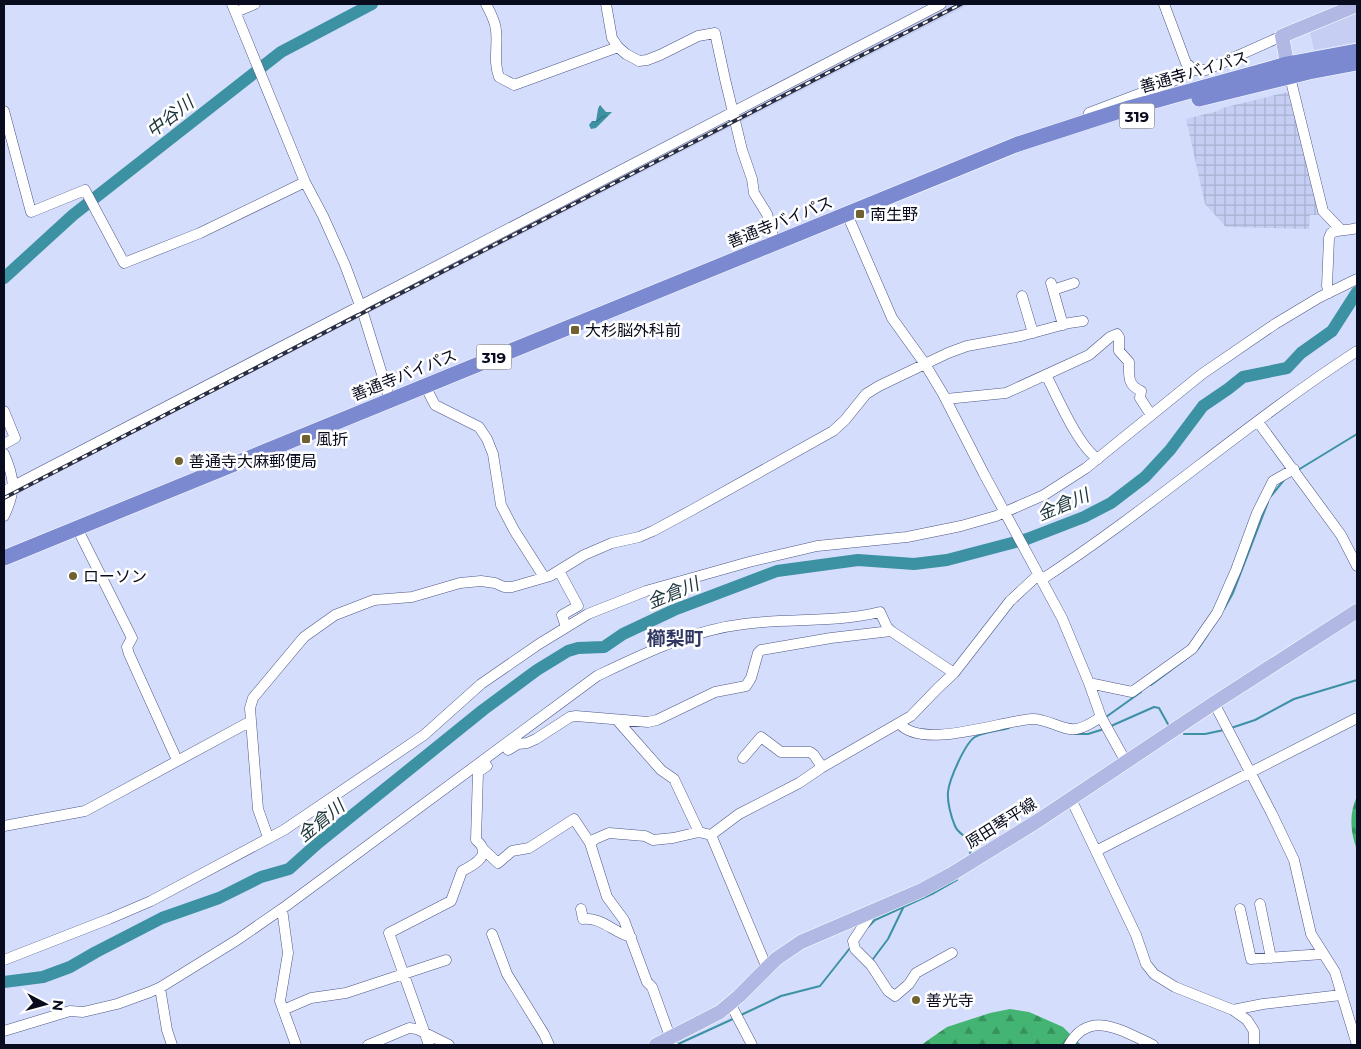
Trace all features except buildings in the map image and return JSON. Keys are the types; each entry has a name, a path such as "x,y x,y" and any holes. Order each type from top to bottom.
{"highway":[{"name":"善通寺バイパス","path":"4,558 1025,141 1120,111 1288,71 1357,50"},
{"name":"善通寺バイパス","path":"1288,71 1357,63"}],"main road":[{"path":"1288,71 1282,36 1357,5"},
{"name":"原田琴平線","path":"656,1045 672,1043 720,1012 735,1012 767,968 776,959 801,942 950,875 1071,799 1214,703 1357,611"}],"street":[{"path":"254,4 234,8 305,182 342,257 390,400"},
{"path":"486,4 496,29 497,70 499,77 514,85 618,47"},
{"path":"606,4 609,30 618,47 639,61 647,60 698,36 715,33 732,113 752,179 754,193 767,214 775,242"},
{"path":"4,490 941,4"},
{"path":"1164,4 1186,63 1194,70"},
{"path":"1089,113 1171,82 1194,70 1206,70 1282,36"},
{"path":"1288,71 1323,211 1341,230"},
{"path":"4,111 31,212 85,190 124,262 200,233 305,182"},
{"path":"848,214 892,318 926,364 946,399 1004,512 1062,618 1089,682 1103,723 1126,762"},
{"path":"1329,293 1327,286 1329,238 1331,233 1357,228"},
{"path":"4,960 151,901 284,830 418,739 481,684 588,614 646,591 749,562 817,546 907,537 961,526 1004,512 1044,495 1098,459 1202,374 1275,324 1329,293 1357,280"},
{"path":"1063,325 1052,286 1074,283"},
{"path":"1022,296 1034,333"},
{"path":"268,837 258,809 250,708 253,698 304,637 335,615 374,600 412,597 460,583 495,582 504,587 512,587 544,577 559,571 584,555 612,543 646,534 833,430 845,420 866,394 878,386 967,346 1083,321"},
{"path":"946,399 1006,393 1089,355 1110,337 1117,334 1119,337 1119,351 1129,362 1129,379 1132,386 1141,391 1140,398 1151,415"},
{"path":"712,835 739,814 799,783 822,767 912,716 954,673 1010,601 1040,578 1144,508 1318,376 1357,351"},
{"path":"1046,375 1082,443 1090,454 1098,459"},
{"path":"425,386 436,405 479,427 487,439 493,454 501,505 514,530 544,577"},
{"path":"4,411 15,438 4,444"},
{"path":"1258,422 1341,535 1357,566"},
{"path":"4,454 14,485 11,500 4,516"},
{"path":"1089,682 1132,692 1192,649 1217,613 1236,570 1257,513 1273,481 1295,471"},
{"path":"77,528 132,638 127,646 129,654 177,760"},
{"path":"559,571 578,606 562,615 566,627"},
{"path":"672,1043 652,987 648,982 624,920 607,897 590,843 574,819 529,848 512,851 498,863 476,840 478,772 597,676 634,658 691,637 744,624 849,618 880,612 891,631 954,673"},
{"path":"4,1030 76,1010 83,1012 117,1004 160,988 237,940 282,909 516,741 527,743 570,717 576,716 648,722 657,720 715,692 746,686 751,678 758,653 761,650 831,638 891,631"},
{"path":"1214,703 1294,860 1311,934 1335,972 1357,1045"},
{"path":"1096,851 1251,774 1357,718"},
{"path":"900,724 911,732 922,734 972,731 1034,719 1074,730 1103,723"},
{"path":"616,720 661,770 674,779 699,832"},
{"path":"4,826 85,811 251,721"},
{"path":"743,758 762,737 781,752 810,752 822,767"},
{"path":"1071,799 1136,934 1146,964 1154,974 1175,987 1233,1010 1247,1020 1254,1031 1254,1045"},
{"path":"590,843 609,833 645,836 653,840 687,836 699,832 712,835"},
{"path":"712,835 767,968"},
{"path":"429,1045 390,933 451,901 462,871 474,865 482,856 484,850"},
{"path":"1260,904 1271,958"},
{"path":"282,909 288,953 286,970 279,995 282,1010 296,1045"},
{"path":"581,909 583,920 596,920 623,935 631,937"},
{"path":"1240,909 1251,959 1323,954"},
{"path":"873,911 854,945 871,965 888,991 896,996 909,984 916,973 952,953"},
{"path":"492,934 506,974 549,1045"},
{"path":"282,1010 311,998 346,994 446,960"},
{"path":"160,988 167,1030 172,1045"},
{"path":"1233,1010 1263,1004 1341,995"},
{"path":"735,1012 752,1045"},
{"path":"1069,1045 1081,1030 1092,1026 1108,1025 1153,1045"},
{"path":"368,1045 409,1028 417,1029 449,1045"}],"shaded area":[{"path":"951,4 970,4 4,500 4,494"},
{"path":"1357,12 1357,42 1314,50 1310,31"},
{"path":"1288,92 1295,120 1300,123 1320,215 1310,215 1309,229 1226,227 1205,204 1186,119"}],"green space":[{"path":"1357,796 1357,850 1351,823"},
{"path":"1010,1009 1029,1012 1063,1027 1081,1045 921,1045 947,1027 990,1013"}],"water":[{"path":"600,105 606,112 612,112 596,128 591,129 589,125 592,121 596,121"}],"waterway":[{"name":"中谷川","path":"4,278 73,215 281,52 372,4"},
{"name":"金倉川","path":"4,982 43,977 70,967 162,918 219,898 261,877 289,869 318,843 483,710 537,670 568,651 578,648 604,647 623,634 674,610 777,571 858,560 914,564 947,560 1027,539 1084,517 1111,503 1145,477 1170,450 1203,406 1243,377 1287,368 1301,353 1332,331 1357,292"},
{"path":"1298,470 1357,434"},
{"path":"1271,496 1284,480"},
{"path":"1224,609 1233,593 1268,502"},
{"path":"1198,649 1208,634"},
{"path":"1151,685 1191,655"},
{"path":"1231,728 1255,720 1294,699 1357,680"},
{"path":"1106,717 1141,692"},
{"path":"1111,726 1154,707 1159,708 1169,726"},
{"path":"970,854 969,840 957,830 951,814 948,796 951,779 962,754 975,737 988,732 1009,728"},
{"path":"1080,734 1088,734 1104,729"},
{"path":"1184,734 1205,734 1224,730"},
{"path":"1074,734 1083,732"},
{"path":"868,927 875,920 934,893 957,880"},
{"path":"873,959 888,939 903,908"},
{"path":"741,1015 781,996 820,986 850,948"},
{"path":"676,1045 735,1018"}],"railway":[{"path":"4,498 961,4"}],"place":[{"name":"南生野","path":"860,214"},
{"name":"大杉脳外科前","path":"575,330"},
{"name":"風折","path":"306,439"},
{"name":"善通寺大麻郵便局","path":"179,461"},
{"name":"ローソン","path":"73,576"},
{"name":"善光寺","path":"916,1000"}],"district":[{"name":"櫛梨町","path":"675,638"}]}
